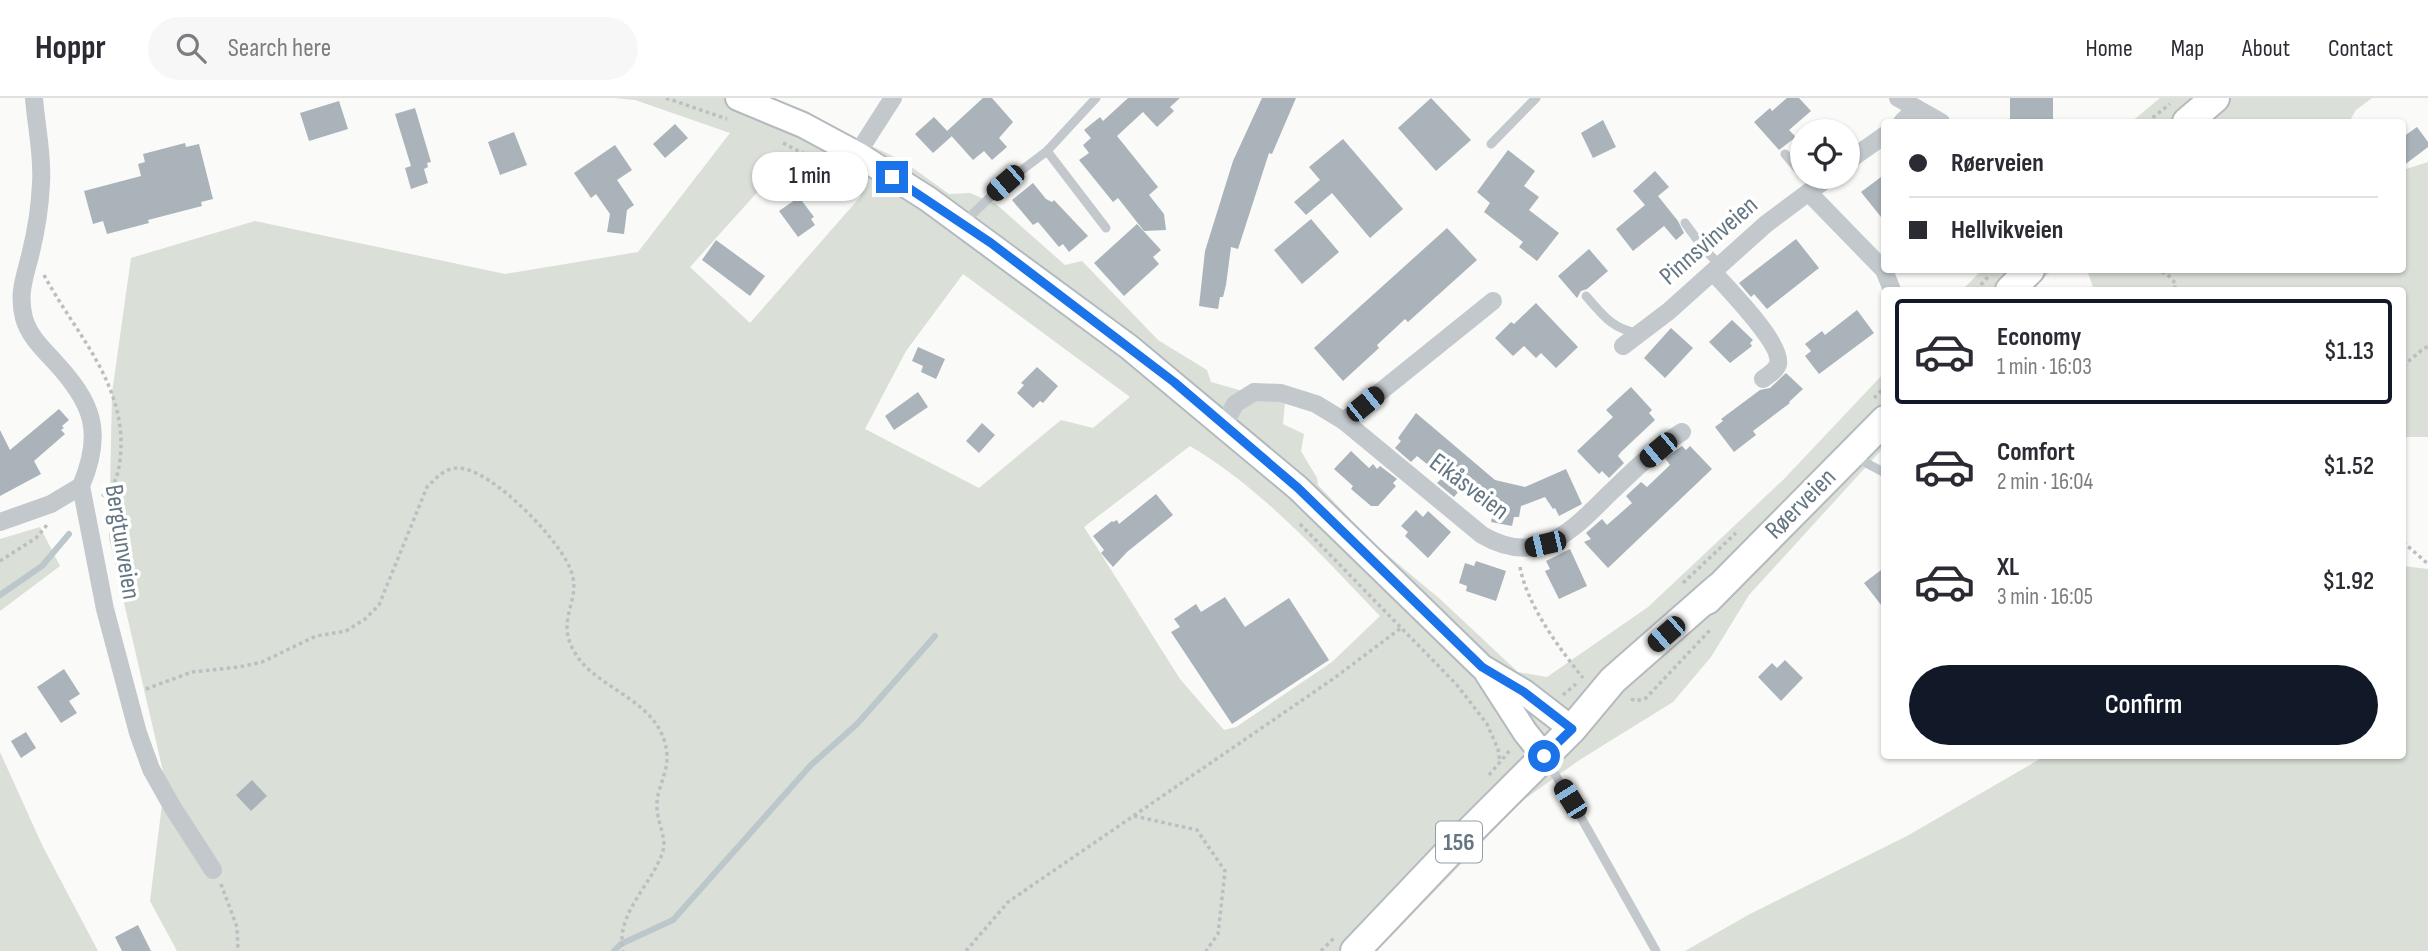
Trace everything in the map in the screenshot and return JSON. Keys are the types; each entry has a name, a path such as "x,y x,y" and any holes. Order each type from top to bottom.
{"main road":[{"path":"2177,114 2215,98"},
{"path":"735,110 803,125 857,154 928,199 1129,347 1298,488 1482,667 1525,733 1544,756"},
{"path":"2013,287 2027,273"},
{"name":"Røerveien","path":"1544,756 1572,729 1625,693 1718,588 1851,454 1876,413"},
{"path":"1482,667 1524,692 1572,729"},
{"name":"156","path":"1355,951 1544,756"}],"street":[{"name":"Bergtunveien","path":"34,98 42,179 38,215 21,288 20,304 25,323 35,341 86,402 92,420 92,448 81,486 105,609 127,696 151,769 213,870"},
{"path":"857,154 892,98"},
{"path":"1898,98 1936,119"},
{"path":"1905,119 1916,108"},
{"path":"1860,153 1881,138"},
{"name":"Pinnsvinveien","path":"1623,346 1669,311 1802,189"},
{"path":"1813,189 1881,267"},
{"path":"1716,269 1775,350 1777,366 1763,379"},
{"path":"1344,421 1493,301"},
{"name":"Eikåsveien","path":"1224,425 1235,404 1243,396 1254,392 1265,391 1316,404 1344,421 1482,535 1517,548 1545,544 1568,530 1639,466 1682,432"},
{"path":"0,522 51,504 81,486"}],"lane":[{"path":"962,224 988,198 1047,151 1096,98"},
{"path":"1492,144 1535,98"},
{"path":"1047,151 1106,228"},
{"path":"1785,154 1790,160"},
{"path":"1685,223 1716,269"},
{"path":"1586,296 1608,321 1621,330 1637,333"},
{"path":"1851,454 1881,471"},
{"path":"1544,756 1656,951"}],"path":[{"path":"666,98 735,110"},
{"path":"2158,119 2177,114"},
{"path":"773,138 816,160"},
{"path":"1979,287 1993,273"},
{"path":"2163,273 2175,287"},
{"path":"2406,363 2428,347"},
{"path":"127,696 192,672 262,662 316,636 346,631 379,606 427,487 441,473 459,468 479,475 512,496 557,547 572,572 575,590 567,613 567,632 576,655 597,676 630,697 649,716 662,736 667,754 657,808 663,837 663,853 627,918 621,944 623,951"},
{"path":"0,561 44,530 51,521 51,504"},
{"path":"1298,522 1402,627 1477,708 1499,749 1500,763"},
{"path":"1677,590 1745,524"},
{"path":"2406,545 2428,564"},
{"path":"1517,548 1528,594 1564,655 1584,678"},
{"path":"966,951 1008,902 1333,679 1402,627"},
{"path":"1631,699 1636,702 1646,698 1712,627"},
{"path":"1561,696 1591,671"},
{"path":"1134,816 1197,830 1225,872 1218,934 1206,951"},
{"path":"213,870 237,927 238,951"}],"shaded area":[{"path":"614,98 771,98 903,161 949,194 970,193 996,204 1065,265 1082,261 1158,340 1207,370 1211,382 1285,403 1283,424 1304,434 1301,451 1317,478 1318,485 1373,543 1440,599 1518,672 1547,677 1648,607 1784,479 1881,376 1881,450 1749,595 1711,657 1673,702 1581,759 1522,801 1377,951 177,951 150,901 165,780 109,538 112,393 131,258 255,221 505,274 638,252 730,133 635,100","holes":["788,158 831,178 861,196 750,323 690,267","963,274 1130,397 1093,428 1061,420 979,488 865,429 906,351","1190,446 1217,463 1267,503 1380,616 1332,662 1236,727 1224,730 1180,679 1084,527"]},
{"path":"2160,98 2372,98 2356,110 2351,119 2135,119"},
{"path":"2428,162 2428,437 2406,437 2406,287 2093,287 2088,273 2406,273 2406,169"},
{"path":"1979,273 2049,273 2032,287 1965,287"},
{"path":"40,527 60,566 0,611 0,539"},
{"path":"2406,566 2428,569 2428,951 1685,951 1750,914 1907,836 2040,759 2406,759"},
{"path":"0,752 43,847 98,951 0,951"}],"building":[{"path":"983,98 992,98 1013,122 999,138 1007,147 992,160 984,151 973,160 947,131"},
{"path":"1128,98 1180,98 1170,107 1174,111 1157,127 1143,112 1117,136 1158,187 1149,195 1164,214 1166,230 1144,231 1118,198 1113,202 1079,160 1089,153 1083,145 1091,138 1084,130 1100,117 1103,121"},
{"path":"1262,98 1296,98 1272,154 1269,153 1238,249 1231,247 1226,285 1218,309 1199,306 1205,251 1233,161"},
{"path":"1431,98 1471,140 1436,171 1398,128"},
{"path":"1787,98 1799,98 1811,111 1802,119 1790,119 1790,142 1779,150 1754,122 1770,108 1772,111"},
{"path":"2010,98 2053,98 2053,119 2010,119"},
{"path":"339,101 348,129 309,141 300,113"},
{"path":"415,108 431,162 427,163 428,167 424,169 428,183 411,189 405,168 411,166 395,114"},
{"path":"934,117 952,136 933,153 915,134"},
{"path":"1603,120 1616,147 1593,158 1581,133"},
{"path":"675,124 688,138 665,158 653,144"},
{"path":"2417,127 2428,142 2428,147 2406,164 2406,135"},
{"path":"514,132 527,165 500,175 488,142"},
{"path":"1343,139 1403,209 1370,238 1332,193 1306,215 1294,202 1320,180 1309,167"},
{"path":"185,143 186,147 199,144 213,199 201,202 202,206 107,234 103,221 93,224 84,191 141,176 138,164 145,162 143,154"},
{"path":"615,145 632,170 617,180 634,205 627,210 624,234 607,232 610,214 596,194 591,198 574,173"},
{"path":"1508,150 1535,171 1524,186 1539,197 1529,210 1559,233 1537,261 1519,247 1523,242 1484,212 1490,203 1477,192"},
{"path":"1655,171 1669,187 1658,196 1684,233 1676,240 1664,226 1633,251 1616,229 1645,205 1633,191"},
{"path":"1881,177 1881,217 1861,192"},
{"path":"1033,183 1046,199 1052,202 1054,200 1088,236 1069,252 1063,244 1059,247 1038,222 1033,225 1012,200"},
{"path":"799,197 814,217 811,219 815,225 798,237 779,211"},
{"path":"1311,219 1339,252 1302,284 1274,250"},
{"path":"1137,224 1161,250 1153,257 1159,264 1124,296 1094,263"},
{"path":"1447,228 1477,260 1408,322 1405,319 1377,345 1379,348 1343,381 1314,348"},
{"path":"1796,239 1819,268 1767,309 1754,294 1751,297 1739,283"},
{"path":"716,240 765,276 750,296 702,260"},
{"path":"1589,249 1608,271 1581,291 1577,298 1558,276"},
{"path":"1536,303 1578,347 1556,368 1541,353 1536,358 1524,346 1513,356 1495,338"},
{"path":"1857,310 1874,333 1819,374 1805,356 1811,351 1805,344 1822,331 1825,335"},
{"path":"1732,320 1753,340 1750,343 1752,346 1730,363 1709,342"},
{"path":"1671,328 1693,348 1665,378 1644,358"},
{"path":"918,347 945,359 936,379 921,372 923,366 912,361"},
{"path":"1037,367 1058,386 1043,403 1040,401 1033,408 1017,393 1024,385 1021,383"},
{"path":"1786,373 1803,389 1790,403 1753,431 1756,435 1734,452 1715,427 1723,421 1721,419 1760,390 1770,388"},
{"path":"1631,387 1652,410 1649,413 1655,420 1621,452 1618,456 1624,463 1609,478 1602,471 1599,474 1577,451 1613,417 1606,410"},
{"path":"918,392 928,407 894,430 885,416"},
{"path":"59,409 69,420 62,426 64,428 61,430 65,434 34,461 41,474 0,496 0,430 10,450"},
{"path":"1416,413 1495,480 1525,487 1566,469 1582,504 1559,516 1545,497 1521,506 1519,517 1514,517 1512,526 1491,522 1493,512 1488,511 1491,497 1487,497 1489,490 1483,496 1459,491 1454,497 1437,483 1443,477 1417,456 1411,462 1395,448 1401,441 1398,438"},
{"path":"982,423 995,435 979,453 966,441"},
{"path":"1682,446 1686,450 1690,446 1712,469 1608,568 1584,542 1591,539 1586,533 1602,519 1607,525 1632,503 1626,496 1641,482 1647,487 1670,465 1665,458"},
{"path":"1351,451 1369,468 1373,464 1377,469 1380,466 1397,479 1393,483 1396,486 1378,506 1371,506 1351,489 1353,486 1334,469"},
{"path":"1156,494 1173,515 1127,552 1113,567 1101,553 1104,550 1093,536 1112,521 1117,520 1119,524"},
{"path":"1416,510 1423,517 1428,511 1451,532 1428,558 1405,536 1408,532 1401,526"},
{"path":"1570,549 1587,586 1559,599 1545,571 1550,569 1546,561"},
{"path":"1476,561 1506,571 1496,601 1466,591 1467,586 1459,583 1465,563 1474,566"},
{"path":"1881,570 1881,605 1864,583"},
{"path":"1225,597 1245,627 1289,598 1329,660 1232,724 1171,632 1180,627 1174,619 1196,604 1201,612"},
{"path":"1785,660 1803,678 1781,701 1758,677 1772,663 1777,668"},
{"path":"64,669 80,694 69,701 77,713 61,723 37,687"},
{"path":"26,732 36,748 21,758 11,741"},
{"path":"252,780 267,796 251,811 236,795"},
{"path":"138,925 151,951 122,951 115,937"}],"waterway":[{"path":"0,595 42,566 69,534"},
{"path":"614,951 621,944 673,920 811,765 857,724 935,636"}],"route":[{"path":"892,177 991,243 1174,382 1298,488 1482,667 1524,692 1572,729 1544,756"}]}
